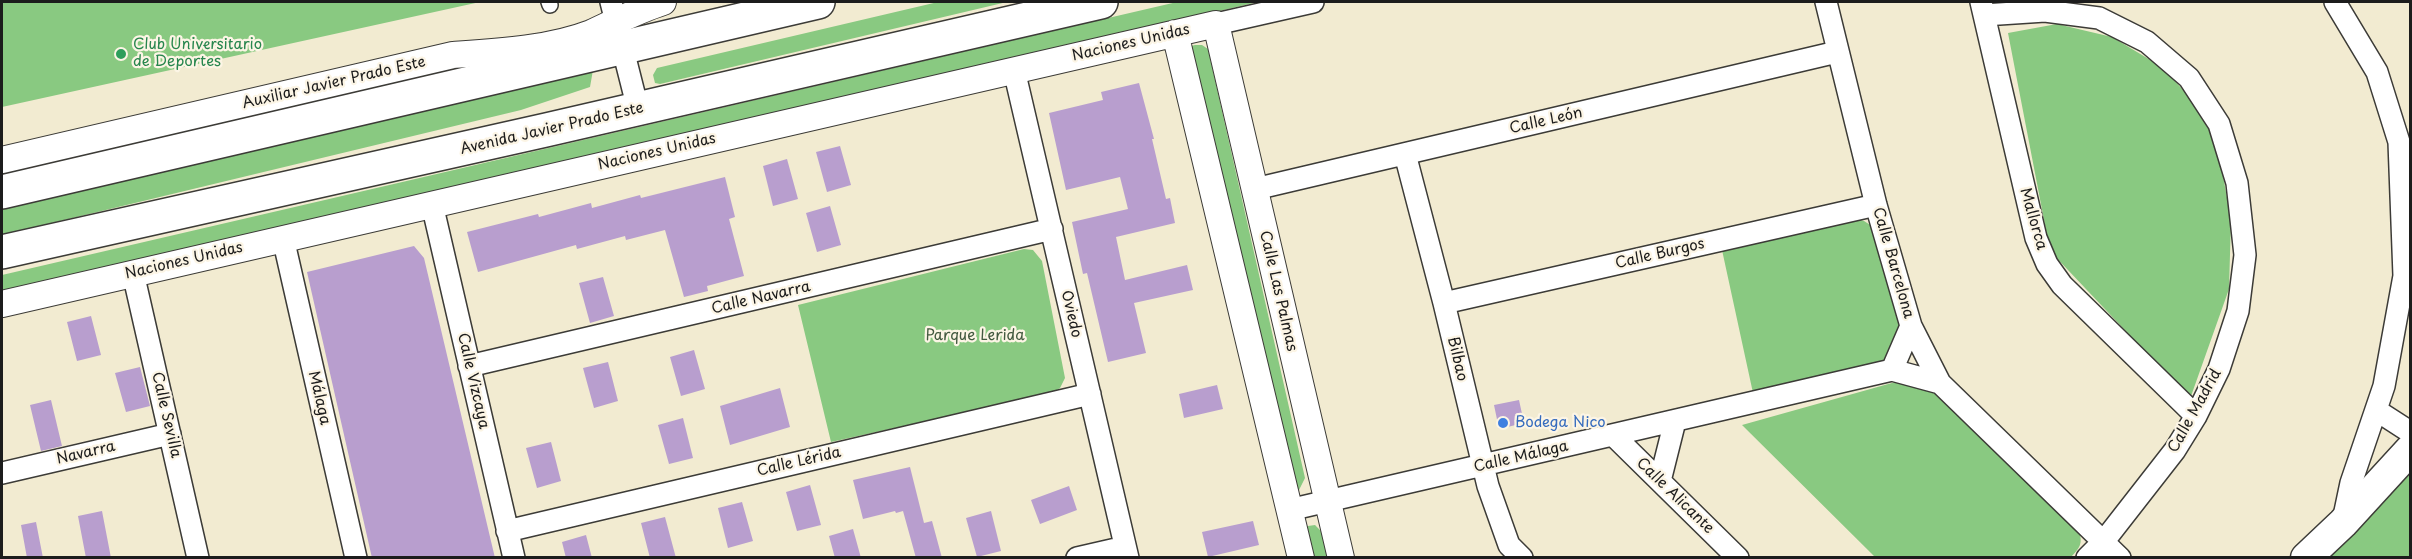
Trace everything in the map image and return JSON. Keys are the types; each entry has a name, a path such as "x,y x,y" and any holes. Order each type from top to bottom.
{"main road":[{"path":"2,192 617,22 818,2"},
{"name":"Avenida Javier Prado Este","path":"2,252 1101,2"},
{"path":"2306,558 2343,523 2410,450"}],"street":[{"name":"Auxiliar Javier Prado Este","path":"2,160 453,55 495,52 565,41 590,33 663,2"},
{"name":"Naciones Unidas","path":"2,304 1313,2"},
{"name":"Calle Barcelona","path":"1826,2 1876,205 1911,326 1892,370"},
{"path":"2335,2 2377,72 2405,140 2404,276 2384,386 2351,483 2343,523"},
{"name":"Calle Madrid","path":"1983,8 2045,11 2099,18 2146,42 2189,78 2219,124 2237,183 2245,255 2238,311 2220,369 2196,416 2175,450 2104,541 2087,558"},
{"name":"Mallorca","path":"1983,8 2036,238 2047,264 2062,285 2196,416"},
{"path":"617,22 638,109"},
{"name":"Calle Las Palmas","path":"1216,24 1326,502 1341,558"},
{"path":"1175,33 1301,558"},
{"name":"Calle León","path":"1255,189 1838,52"},
{"name":"Oviedo","path":"1014,70 1127,552"},
{"name":"Bilbao","path":"1405,154 1496,513 1509,545 1522,558"},
{"name":"Calle Vizcaya","path":"432,204 514,558"},
{"name":"Calle Burgos","path":"1444,303 1876,205"},
{"name":"Calle Navarra","path":"469,366 1052,229"},
{"name":"Málaga","path":"282,238 356,558"},
{"name":"Calle Sevilla","path":"133,273 198,558"},
{"path":"1911,326 1940,383 2120,558"},
{"path":"1892,370 1940,383"},
{"name":"Calle Málaga","path":"1289,510 1892,370"},
{"name":"Calle Lérida","path":"507,531 1090,394"},
{"path":"2376,410 2410,432"},
{"path":"1660,481 1675,421"},
{"name":"Navarra","path":"2,473 170,434"},
{"name":"Calle Alicante","path":"1613,435 1738,558"},
{"path":"1077,558 1127,552"}],"green space":[{"name":"Club Universitario de Deportes","path":"2,2 480,2 2,107"},
{"path":"938,2 1007,2 660,84 655,83 653,75 657,68"},
{"path":"1177,2 1258,2 2,293 2,275"},
{"path":"2057,24 2112,37 2162,67 2197,105 2218,148 2231,220 2229,289 2190,399 2050,251 2008,33"},
{"path":"1202,45 1208,49 1305,478 1299,490 1295,492 1187,47"},
{"path":"593,70 590,87 521,110 2,235 2,202"},
{"path":"1854,218 1875,228 1903,325 1885,361 1753,393 1722,250"},
{"name":"Parque Lerida","path":"1024,249 1033,250 1042,261 1065,378 1060,388 1053,393 831,442 798,305"},
{"path":"1899,381 1919,383 1936,394 2079,531 2081,539 2077,551 2071,557 1875,557 1742,425"},
{"path":"2410,451 2410,557 2310,557"},
{"path":"1315,525 1321,531 1332,557 1308,557 1302,531 1308,526"}],"building":[{"path":"1139,83 1154,139 1152,139 1166,199 1170,198 1175,223 1116,237 1125,280 1187,265 1193,290 1134,303 1146,353 1108,362 1087,273 1083,274 1072,222 1128,209 1120,177 1066,190 1049,113 1103,100 1101,92"},
{"path":"840,146 851,185 827,192 816,152"},
{"path":"787,159 798,199 773,206 763,166"},
{"path":"725,177 735,217 729,219 744,276 707,286 708,291 684,297 665,230 626,240 625,236 577,249 576,245 478,272 467,232 591,203 592,208 640,195 641,198"},
{"path":"830,206 841,245 817,252 806,213"},
{"path":"414,246 424,258 495,558 372,558 307,272"},
{"path":"603,277 614,316 590,323 579,283"},
{"path":"91,316 101,355 77,361 67,322"},
{"path":"694,350 705,389 681,396 670,357"},
{"path":"608,362 618,401 594,408 583,368"},
{"path":"140,367 150,406 126,412 115,373"},
{"path":"1217,385 1223,409 1184,418 1179,394"},
{"path":"780,388 790,427 730,445 720,406"},
{"path":"51,400 62,446 41,451 30,405"},
{"path":"1519,400 1524,423 1499,429 1494,405"},
{"path":"683,418 693,458 669,464 658,425"},
{"path":"551,442 561,481 537,488 526,448"},
{"path":"910,467 924,523 932,521 942,558 916,558 903,511 863,519 853,480"},
{"path":"810,485 821,525 797,531 786,492"},
{"path":"1069,486 1077,510 1040,524 1031,500"},
{"path":"742,502 753,541 728,548 718,508"},
{"path":"102,511 111,558 86,558 78,516"},
{"path":"991,511 1001,551 977,557 966,518"},
{"path":"665,517 676,558 650,558 641,523"},
{"path":"1253,521 1259,545 1208,557 1202,532"},
{"path":"36,522 43,558 27,558 21,525"},
{"path":"853,529 861,558 835,558 829,536"},
{"path":"586,535 592,558 566,558 562,542"}],"place":[{"name":"Club Universitario de Deportes","path":"121,54"},
{"name":"Bodega Nico","path":"1503,423"}]}
